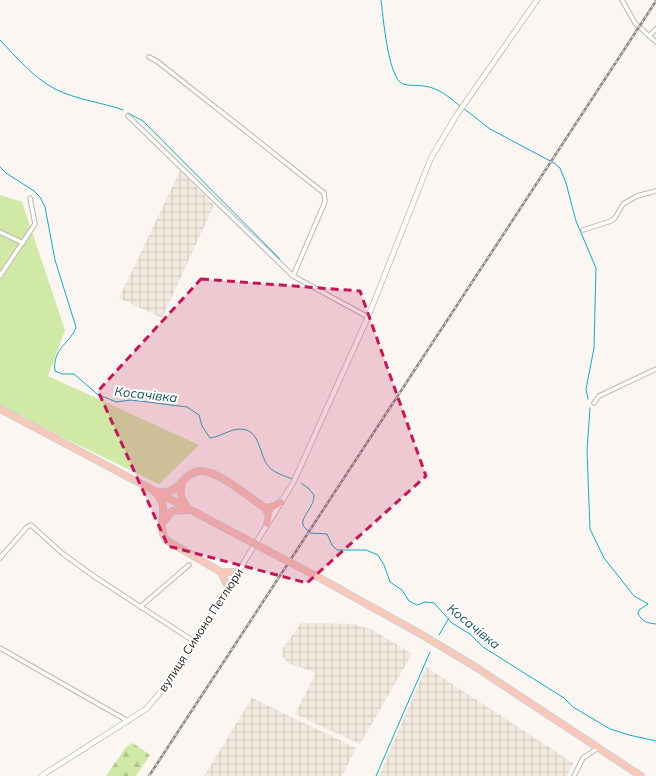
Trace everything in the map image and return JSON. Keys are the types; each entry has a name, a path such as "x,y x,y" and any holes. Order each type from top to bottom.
{"main road":[{"path":"0,409 318,577 424,636 474,666 641,776"},
{"path":"155,491 169,492 175,490 182,482 196,472 210,473 265,508 269,515 267,524"},
{"path":"182,482 180,493 184,503 191,511"},
{"path":"155,491 160,497 164,507 162,536 166,540 221,572 238,572"},
{"path":"265,508 275,506 281,502"},
{"path":"162,527 168,514 172,511 182,509 191,511"},
{"path":"221,572 228,587"}],"street":[{"name":"вулиця Симона Петлюри","path":"41,776 146,709 159,696 171,680 293,483 368,317 431,158 462,108 537,0"},
{"path":"622,0 634,23 656,42"},
{"path":"649,36 656,29"},
{"path":"149,57 194,90 324,193 325,202 293,276"},
{"path":"128,116 293,276 368,317"},
{"path":"583,230 611,222 623,204 637,196 656,190"},
{"path":"0,276 35,224 30,198"},
{"path":"0,232 22,243"},
{"path":"594,404 599,396 656,369"},
{"path":"0,558 27,527 31,525 62,553 140,607 195,642"},
{"path":"140,607 189,565"},
{"path":"0,648 128,721"},
{"path":"574,776 583,758 598,748"}],"highlighted area":[{"path":"201,279 360,291 426,476 307,583 168,546 98,391"}],"shaded area":[{"path":"180,171 214,205 162,318 119,298"},
{"path":"301,623 354,624 373,630 412,654 360,744 295,714 315,675 314,672 288,663 282,656 283,648"},
{"path":"426,667 573,763 567,776 379,776"},
{"path":"252,698 356,748 342,776 204,776"}],"green space":[{"path":"0,195 22,202 65,330 48,376 199,445 159,484 0,407"},
{"path":"133,743 150,755 136,776 106,776 126,747"}],"waterway":[{"path":"381,0 387,46 398,80 405,85 429,87 444,93 460,106"},
{"path":"0,40 32,73 55,89 72,96 123,110"},
{"path":"463,108 490,129 554,163 560,168 566,183 576,221 596,268 594,348 586,389 588,399"},
{"path":"128,113 143,121 280,259"},
{"name":"Косачівка","path":"0,167 6,173 34,191 40,197 45,207 55,260 76,327 74,333 62,346 56,357 55,371 62,374 74,374 97,394 116,402 131,400 187,407 199,415 202,426 210,438 236,429 247,430 256,438 263,457 270,468 277,473 292,479"},
{"path":"590,408 587,451 590,529 604,558 634,596 648,604 639,610 638,614 640,617 646,622 656,624"},
{"name":"Косачівка","path":"301,483 314,495 314,499 303,522 304,526 310,533 327,534 332,545 337,550 366,550 378,555 384,565 390,582 402,590 409,601 417,605 425,602 434,603 452,623 470,634 483,647 564,698 573,707 610,729 656,741"},
{"path":"439,635 449,618"},
{"path":"376,776 430,652"}],"railway":[{"path":"149,776 656,1"}]}
